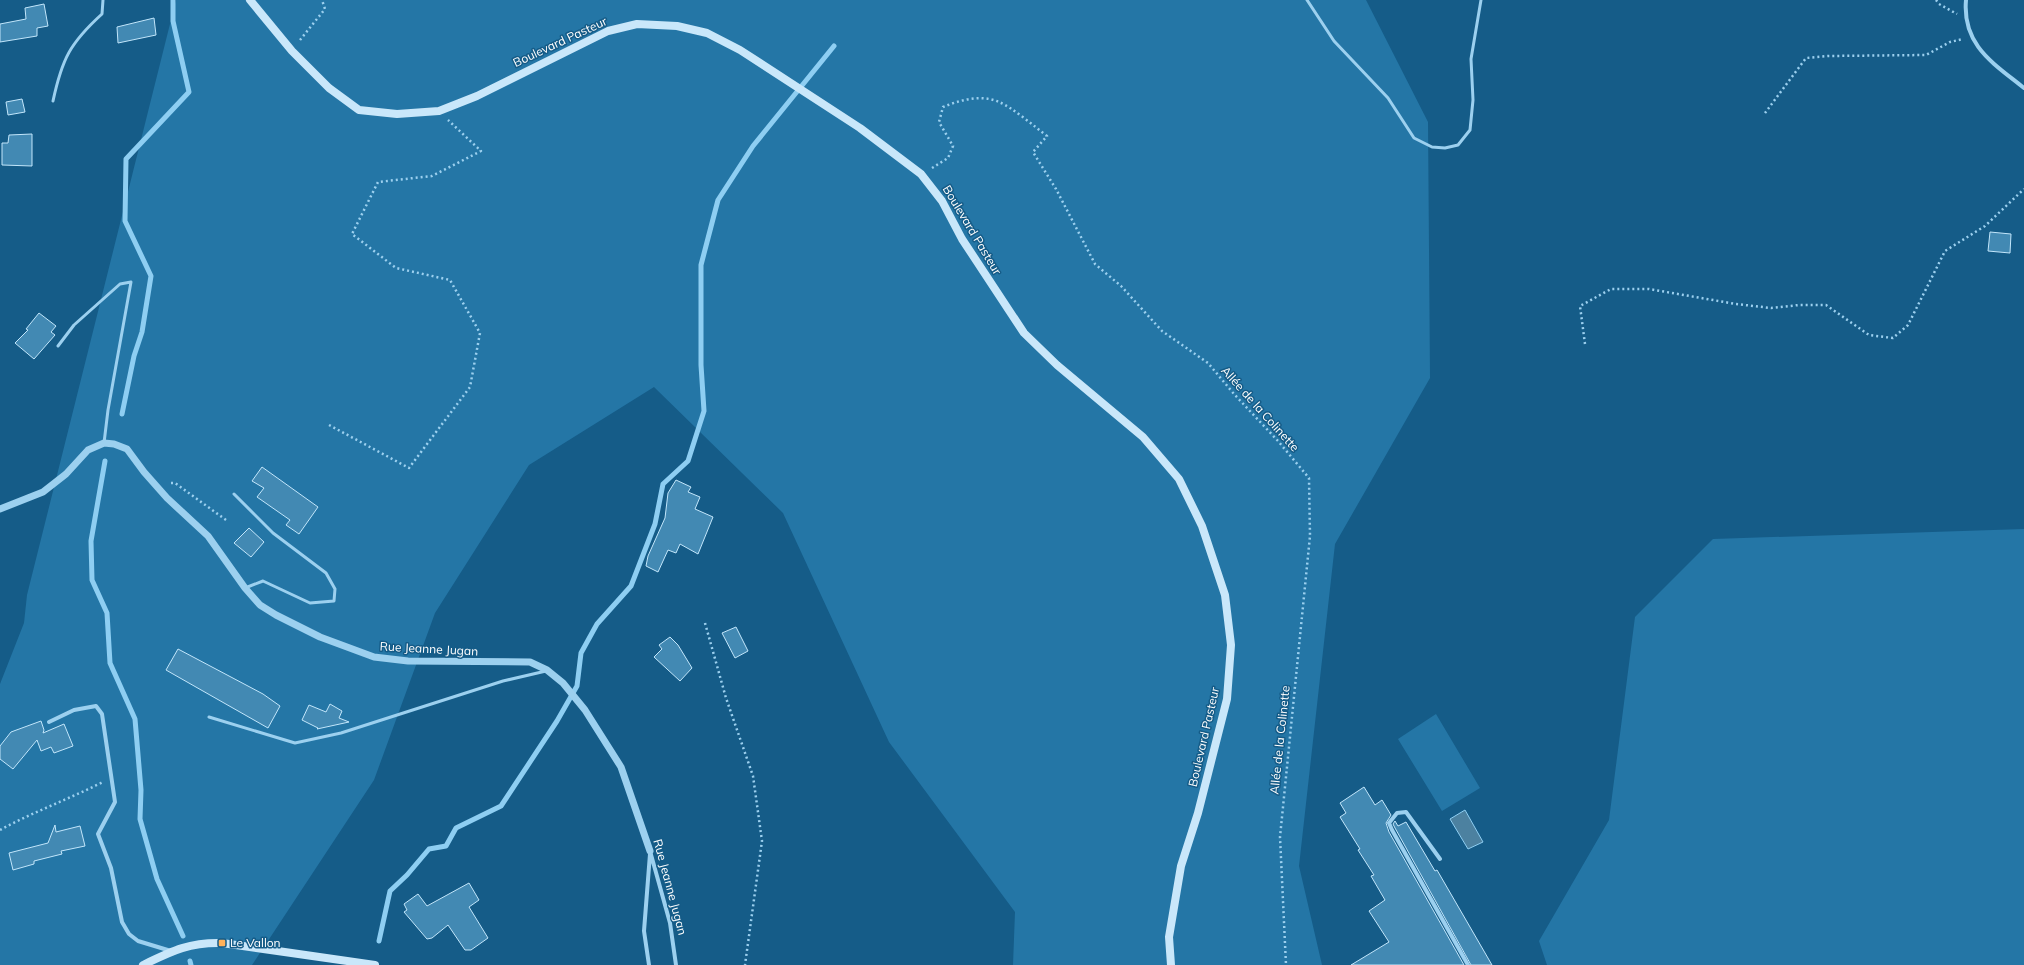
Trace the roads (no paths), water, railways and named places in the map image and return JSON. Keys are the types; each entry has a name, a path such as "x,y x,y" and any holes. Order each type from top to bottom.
{"main road":[{"name":"Boulevard Pasteur","path":"250,0 292,51 329,88 359,110 397,114 439,111 477,96 608,31 637,24 677,26 707,33 740,50 860,128 921,174 942,200 962,239 1024,333 1057,365 1143,437 1179,479 1202,526 1225,595 1231,645 1227,699 1198,813 1182,866 1169,937 1171,965"},
{"path":"143,965 171,951 201,942 222,943 375,965"}],"street":[{"path":"1966,0 1965,12 1971,37 1982,52 2024,88"},
{"path":"0,509 43,492 66,474 88,450 104,443"},
{"name":"Rue Jeanne Jugan","path":"104,443 114,444 127,449 155,485 208,536 245,588 260,605 276,615 320,637 374,657 408,661 530,662 547,670 563,683 585,710 621,767 650,851 670,923 676,965"},
{"path":"49,722 74,710 96,706 102,714 115,802 98,834 111,868 122,922 129,934 138,941 171,951"},
{"path":"1440,859 1406,812 1397,813 1389,823 1392,830 1468,965"},
{"path":"649,965 644,931 650,851"}],"lane":[{"path":"53,101 60,69 67,54 86,28 102,14 103,0"},
{"path":"1307,0 1334,41 1388,98 1414,138 1432,147 1445,148 1458,145 1470,130 1473,100 1471,59 1481,0"},
{"path":"58,346 74,324 120,284 131,282 108,410 104,443"},
{"path":"234,494 272,533 326,574 335,589 334,601 310,603 263,581 245,588"},
{"path":"209,717 295,743 341,733 503,680 547,670"}],"waterway":[{"path":"122,414 134,356 142,332 151,276 125,221 126,159 189,92 173,21 173,0"},
{"path":"379,941 390,891 407,875 429,849 446,846 456,828 501,806 557,721 577,686 581,653 597,624 631,586 655,524 663,484 688,461 704,411 701,365 701,265 718,200 753,146 834,46"},
{"path":"105,461 91,541 92,580 107,613 110,663 135,719 141,790 140,819 157,879 183,936"},
{"path":"190,961 191,965"}],"place":[{"name":"Le Vallon","path":"222,943"}]}
